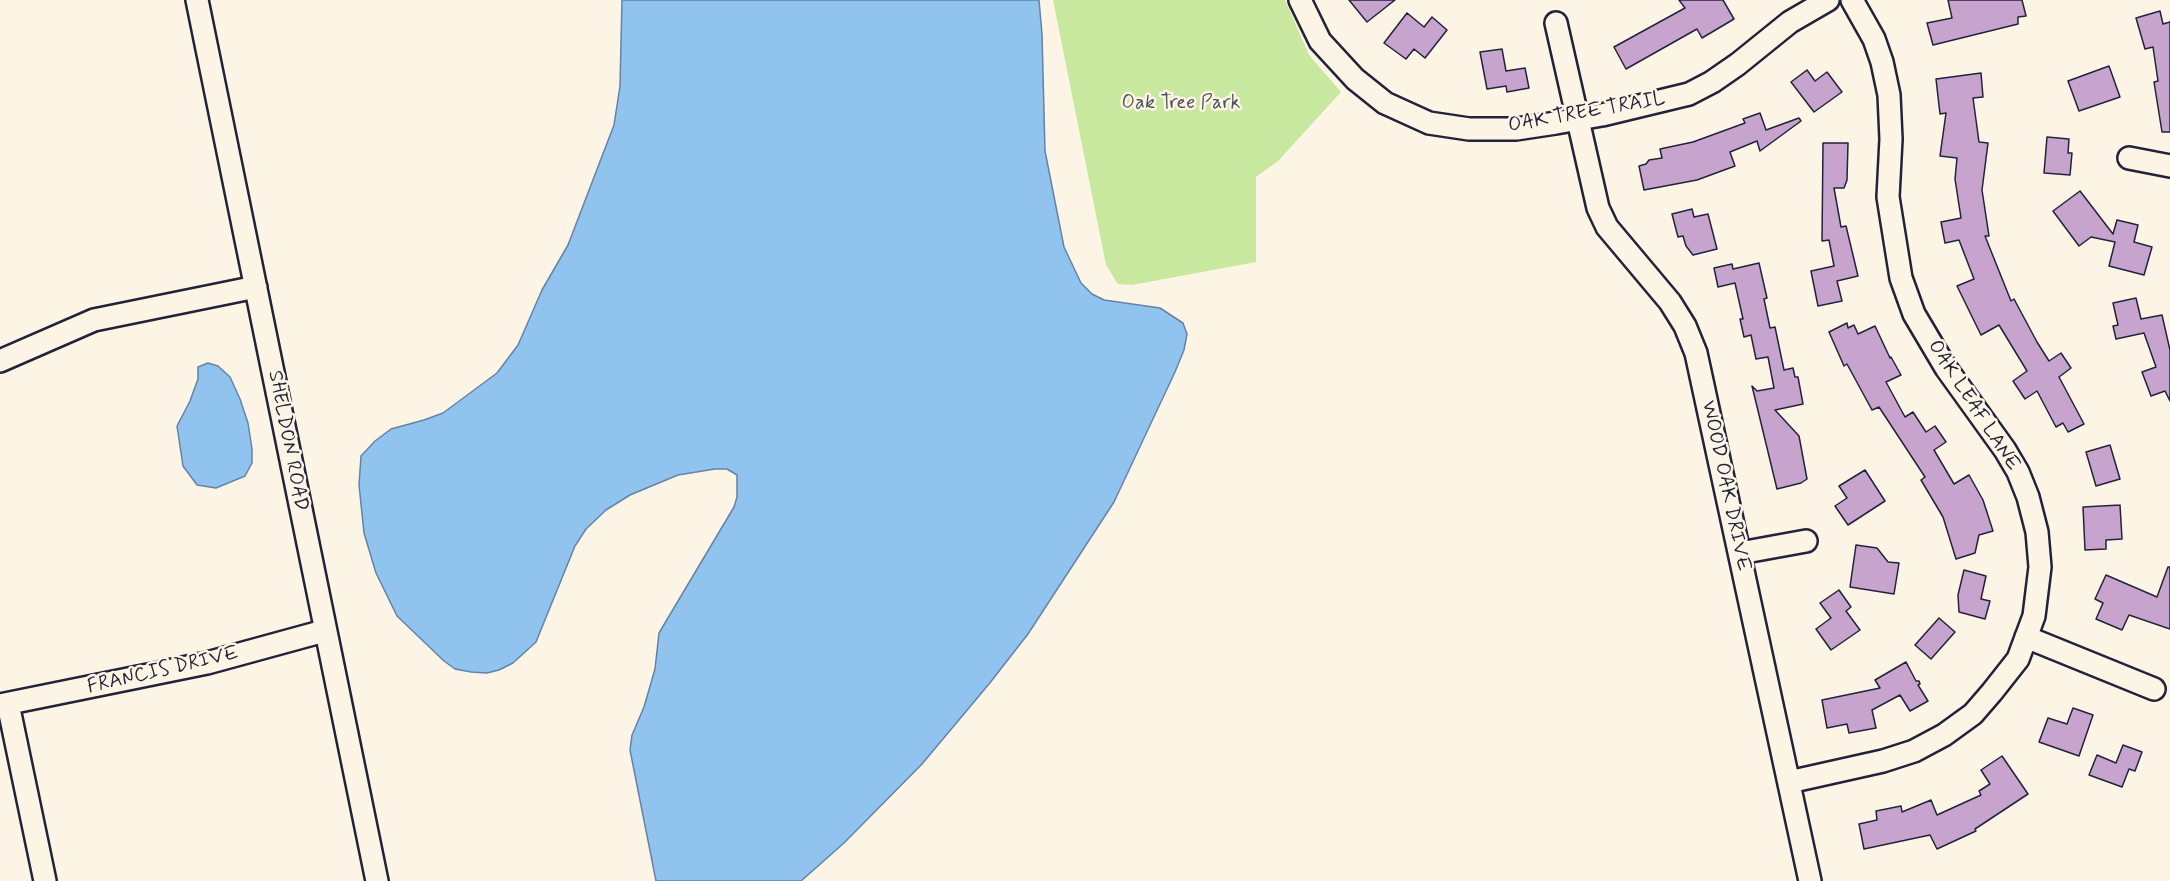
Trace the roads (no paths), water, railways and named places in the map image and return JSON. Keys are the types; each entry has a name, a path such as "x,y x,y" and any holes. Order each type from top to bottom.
{"street":[{"name":"SHELDON ROAD","path":"197,0 324,631 377,881"},
{"name":"OAK TREE TRAIL","path":"1300,0 1320,41 1355,79 1385,103 1429,123 1469,129 1516,129 1667,101 1689,94 1729,70 1790,22 1828,0"},
{"name":"OAK LEAF LANE","path":"1789,782 1883,761 1914,751 1944,735 1973,714 2018,659 2034,616 2040,567 2037,532 2028,497 2018,472 2005,450 1946,368 1914,314 1904,287 1894,243 1888,197 1891,140 1889,95 1874,39 1852,0"},
{"name":"WOOD OAK DRIVE","path":"1556,23 1598,208 1606,227 1670,302 1685,326 1696,353 1810,881"},
{"path":"2129,158 2170,166"},
{"path":"0,361 94,320 256,287"},
{"path":"1740,553 1806,541"},
{"name":"FRANCIS DRIVE","path":"4,705 207,663 324,631"},
{"path":"2026,637 2154,689"},
{"path":"4,705 45,881"}],"water":[{"path":"622,0 1039,0 1045,151 1064,247 1081,283 1092,294 1104,300 1160,308 1183,323 1187,334 1184,350 1175,372 1114,502 1028,634 922,764 844,843 801,881 656,881 630,750 632,735 644,707 655,669 659,633 734,507 737,497 737,475 727,469 715,469 678,475 630,495 606,510 586,529 575,546 536,642 513,663 487,673 455,669 397,616 376,573 364,533 359,485 361,456 391,429 443,413 497,373 518,345 542,290 568,245 614,125 620,86"},
{"path":"208,363 218,366 230,377 248,423 252,449 252,463 245,476 216,488 197,485 183,466 177,426 198,379 198,367"}],"park label":[{"name":"Oak Tree Park","path":"1181,104"}]}
